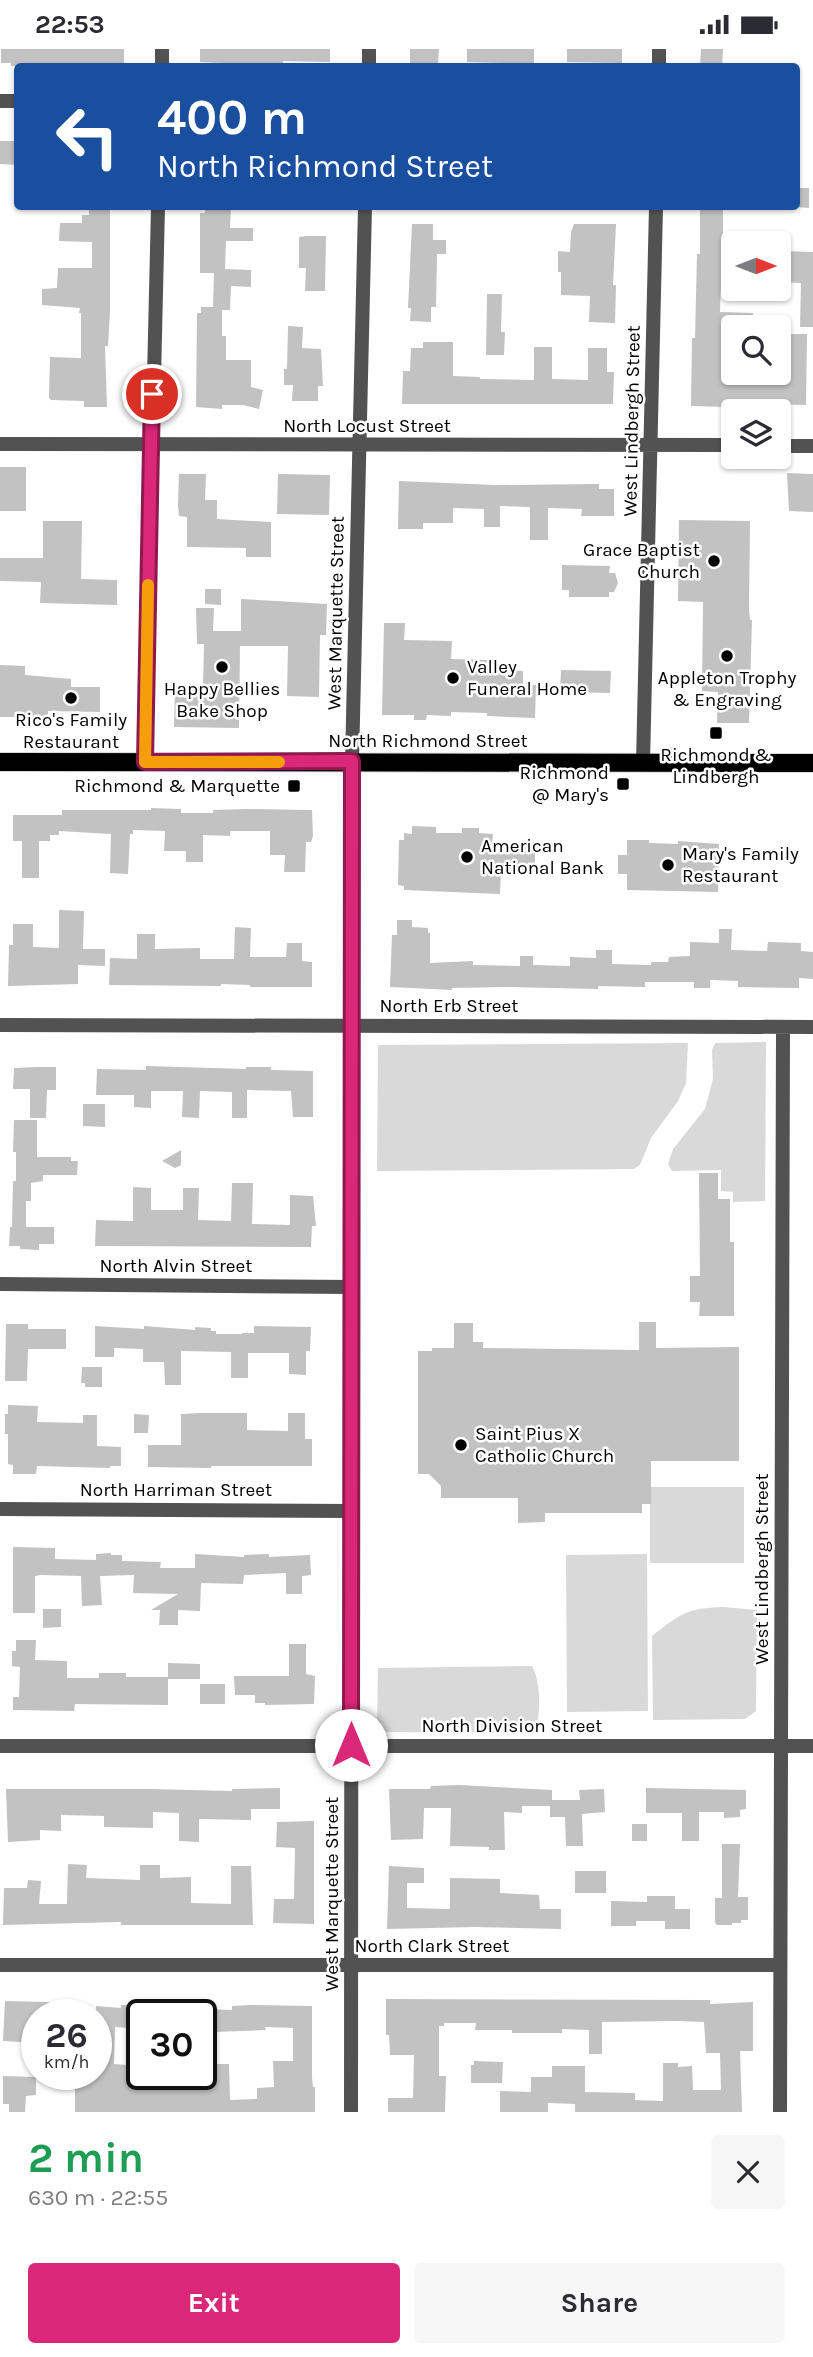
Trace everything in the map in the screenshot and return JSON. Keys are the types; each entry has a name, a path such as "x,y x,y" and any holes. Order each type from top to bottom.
{"main road":[{"name":"North Richmond Street","path":"0,762 813,763"}],"street":[{"path":"145,762 158,210"},
{"name":"West Marquette Street","path":"351,2112 352,761 365,210"},
{"name":"West Lindbergh Street","path":"642,763 656,210"},
{"name":"North Locust Street","path":"0,445 721,446"},
{"path":"791,446 813,446"},
{"name":"North Erb Street","path":"0,1025 813,1027"},
{"name":"West Lindbergh Street","path":"780,2112 783,1027"},
{"name":"North Alvin Street","path":"0,1284 353,1287"},
{"name":"North Harriman Street","path":"0,1509 351,1511"},
{"name":"North Division Street","path":"0,1746 813,1746"},
{"name":"North Clark Street","path":"0,1965 780,1965"}],"shaded area":[{"path":"766,1042 765,1201 733,1202 733,1192 721,1191 721,1170 672,1171 668,1164 673,1149 705,1109 713,1079 712,1050 715,1043"},
{"path":"688,1043 686,1083 678,1101 651,1138 640,1165 634,1169 377,1171 378,1045"},
{"path":"650,1487 744,1487 744,1563 650,1563"},
{"path":"647,1554 648,1711 567,1712 566,1555"},
{"path":"723,1607 757,1610 756,1711 745,1719 653,1720 652,1636 684,1614"},
{"path":"532,1666 539,1700 538,1718 533,1733 377,1732 378,1668"}],"building":[{"path":"1,49 124,49 124,63 14,63 14,66 11,66 11,63 1,63"},
{"path":"200,49 330,49 330,62 200,62"},
{"path":"410,49 439,49 438,63 410,63"},
{"path":"467,49 534,49 534,63 467,62"},
{"path":"567,49 622,49 622,63 567,62"},
{"path":"701,49 723,49 722,63 700,63"},
{"path":"0,141 14,141 14,165 0,164"},
{"path":"800,188 809,188 809,208 800,207"},
{"path":"89,210 110,210 110,312 108,346 105,346 107,407 84,407 84,401 49,398 50,357 81,358 81,313 80,308 42,305 42,289 57,288 58,268 92,268 92,242 59,241 60,223 82,223 82,215 89,215"},
{"path":"205,210 231,210 230,228 253,228 253,241 226,241 225,269 251,270 251,287 231,286 230,310 222,310 222,336 226,336 226,360 251,360 251,387 263,390 259,409 243,405 222,405 222,409 196,407 197,313 201,313 201,307 213,307 214,273 200,273 200,213 205,213"},
{"path":"700,210 723,210 720,312 753,313 721,315 721,385 791,385 791,334 807,334 806,405 791,405 791,399 721,399 721,407 691,406 697,254 700,254"},
{"path":"412,224 433,224 433,240 446,240 446,254 437,254 436,307 431,307 431,322 410,321 411,308 408,308"},
{"path":"574,224 616,224 613,285 616,285 615,323 589,322 590,296 561,295 558,251 570,252"},
{"path":"326,236 325,291 305,291 306,268 299,268 299,237"},
{"path":"791,251 813,252 813,327 800,327 801,283 791,283"},
{"path":"487,294 502,294 501,332 505,332 504,355 486,355"},
{"path":"288,326 303,327 302,348 321,349 323,386 318,386 318,401 292,401 293,385 284,385"},
{"path":"423,342 453,342 453,376 480,379 534,380 534,347 552,347 552,379 588,380 588,348 607,348 607,372 614,372 613,404 402,404 403,371 410,371 411,348 423,348"},
{"path":"0,467 26,467 26,511 0,511"},
{"path":"787,473 813,474 813,512 789,511"},
{"path":"179,474 206,474 205,500 217,500 217,519 271,522 271,557 246,557 246,548 187,547 187,517 179,516"},
{"path":"278,474 330,475 329,515 277,514"},
{"path":"399,481 495,485 599,484 599,489 614,489 614,516 581,516 582,509 548,508 548,540 530,540 530,507 500,506 500,527 484,527 484,509 453,508 453,523 423,523 423,529 398,529"},
{"path":"679,520 750,521 749,609 752,620 749,723 717,723 718,692 702,691 703,602 678,601"},
{"path":"43,521 82,521 81,579 117,580 117,605 40,603 41,582 0,581 0,558 43,558"},
{"path":"562,565 610,566 609,573 615,573 618,583 614,592 609,592 609,597 569,597 569,590 562,590"},
{"path":"205,589 221,589 221,605 205,604"},
{"path":"241,599 327,604 326,635 320,635 319,697 287,696 288,646 240,646 239,728 174,727 175,689 203,689 204,644 197,644 196,608 214,608 213,631 241,631"},
{"name":"Valley Funeral Home","path":"384,623 405,623 404,640 452,641 451,659 489,660 489,670 523,671 523,685 536,685 535,718 451,712 451,716 427,715 426,720 414,720 414,715 382,715"},
{"path":"0,665 25,666 25,675 71,679 71,687 100,687 100,712 48,711 48,721 0,717"},
{"path":"561,670 611,671 610,693 560,692"},
{"path":"181,809 181,813 246,809 312,810 313,836 311,842 306,842 305,872 284,872 285,855 270,855 270,831 230,831 230,836 203,835 203,862 186,862 186,851 164,851 165,831 133,830 133,834 130,834 128,874 110,873 111,834 59,831 59,835 50,835 50,841 39,841 39,878 22,878 22,841 13,841 13,815 62,815 62,810"},
{"name":"American National Bank","path":"412,826 436,827 436,833 462,833 462,828 479,828 479,833 493,834 492,844 535,845 535,870 501,869 500,894 404,890 404,886 398,885 399,840 404,840 404,833 412,834"},
{"name":"Mary's Family Restaurant","path":"627,840 719,844 718,892 627,890 627,874 618,874 618,855 627,855"},
{"path":"59,910 84,911 83,949 105,949 105,966 78,965 78,984 8,986 9,945 13,945 13,924 33,924 33,947 59,948"},
{"path":"397,920 412,920 412,927 428,928 430,963 473,961 473,965 520,966 520,956 533,956 533,965 570,966 570,957 596,958 596,950 612,950 612,964 651,965 651,962 668,962 669,957 690,956 690,942 719,943 719,929 732,929 731,950 767,951 768,942 801,943 801,951 813,952 813,979 799,978 799,988 738,987 738,981 710,980 710,988 694,988 694,982 645,982 645,987 598,986 598,989 505,987 452,990 390,987 392,935 397,935"},
{"path":"235,927 251,928 250,957 286,957 287,943 302,943 302,961 312,962 312,987 221,984 109,985 110,958 137,959 137,934 155,934 155,949 200,948 200,959 234,959"},
{"path":"146,1066 246,1069 271,1067 271,1070 313,1071 313,1117 293,1117 291,1091 247,1090 247,1118 232,1118 232,1092 200,1091 199,1118 182,1117 183,1091 151,1091 151,1108 134,1107 134,1095 96,1095 97,1069 146,1070"},
{"path":"56,1067 56,1090 47,1090 46,1118 30,1118 30,1089 13,1089 14,1068"},
{"path":"83,1104 105,1104 105,1127 83,1126"},
{"path":"14,1120 37,1120 37,1157 71,1157 71,1161 78,1161 77,1175 43,1175 43,1181 31,1183 31,1201 26,1201 26,1227 54,1227 54,1244 39,1244 39,1250 9,1246 13,1181 16,1181"},
{"path":"181,1150 181,1165 175,1168 162,1161"},
{"path":"699,1173 718,1173 718,1199 730,1199 730,1242 734,1242 734,1316 699,1316 700,1302 690,1302 690,1276 700,1276"},
{"path":"232,1183 253,1183 252,1224 290,1225 290,1195 313,1196 316,1226 312,1226 311,1247 95,1246 96,1220 133,1221 133,1187 151,1188 151,1210 183,1210 183,1188 199,1188 198,1220 231,1221"},
{"path":"639,1322 656,1322 656,1348 739,1347 739,1461 651,1461 651,1504 642,1504 642,1513 545,1513 545,1522 518,1523 518,1498 441,1498 441,1486 429,1474 418,1474 418,1351 454,1348 454,1323 473,1323 473,1342 483,1342 483,1348 639,1350"},
{"path":"6,1324 28,1324 28,1329 66,1329 66,1349 28,1349 27,1381 5,1381"},
{"path":"95,1326 195,1330 195,1327 211,1328 216,1334 254,1333 254,1326 311,1327 310,1351 306,1351 306,1375 289,1374 289,1353 248,1353 248,1378 231,1378 231,1352 181,1351 181,1385 165,1385 164,1362 143,1362 143,1349 114,1348 114,1357 95,1357"},
{"path":"82,1367 102,1367 102,1387 85,1387 85,1383 81,1383"},
{"path":"8,1405 38,1406 37,1422 83,1423 83,1415 97,1415 97,1446 121,1447 121,1466 37,1466 36,1474 13,1474 13,1465 8,1464 8,1434 5,1434"},
{"path":"247,1413 247,1430 288,1431 288,1413 305,1413 305,1439 312,1439 312,1466 148,1467 148,1445 181,1445 181,1414"},
{"path":"134,1414 149,1415 148,1433 134,1433"},
{"path":"13,1547 55,1548 55,1559 96,1560 96,1554 111,1553 122,1555 122,1561 161,1562 160,1568 195,1568 195,1554 244,1557 269,1554 269,1557 310,1555 311,1575 302,1576 302,1594 286,1594 286,1573 244,1575 243,1584 201,1583 200,1611 178,1610 178,1625 159,1625 160,1610 151,1610 178,1594 133,1593 134,1575 100,1576 102,1605 82,1606 81,1576 41,1575 35,1576 35,1613 13,1613"},
{"path":"43,1609 61,1609 61,1627 43,1628"},
{"path":"16,1640 36,1640 35,1660 67,1661 67,1678 99,1678 99,1673 126,1673 126,1677 168,1677 168,1663 200,1664 200,1679 168,1679 168,1705 75,1704 74,1711 13,1710 13,1697 19,1697 20,1667 12,1666 12,1651 16,1651"},
{"path":"289,1644 306,1644 306,1674 315,1676 314,1704 265,1705 255,1703 255,1695 235,1695 234,1676 289,1676"},
{"path":"200,1684 225,1684 225,1704 200,1704"},
{"path":"431,1786 552,1790 552,1800 580,1800 579,1790 604,1789 605,1812 582,1814 583,1846 566,1846 565,1817 550,1817 550,1806 522,1806 522,1813 504,1812 505,1850 450,1846 451,1808 424,1808 423,1839 391,1840 389,1789 430,1789"},
{"path":"280,1788 280,1809 251,1809 251,1820 199,1819 199,1842 179,1841 179,1813 153,1812 153,1828 104,1827 104,1816 61,1815 61,1831 40,1830 40,1840 8,1842 6,1789 232,1791"},
{"path":"646,1788 746,1790 746,1809 740,1810 740,1817 724,1818 724,1812 699,1812 699,1841 682,1841 682,1813 646,1813"},
{"path":"314,1821 314,1924 273,1923 274,1899 294,1899 295,1848 276,1847 277,1822"},
{"path":"632,1824 647,1824 647,1841 632,1841"},
{"path":"722,1844 740,1844 738,1897 748,1897 748,1920 732,1925 715,1923 715,1898 722,1898"},
{"path":"68,1864 87,1865 86,1878 140,1880 140,1865 160,1865 160,1878 191,1877 191,1903 231,1904 231,1866 251,1866 253,1925 121,1925 121,1922 3,1925 4,1888 27,1888 28,1880 41,1881 39,1904 67,1904"},
{"path":"389,1866 424,1868 424,1883 407,1883 407,1908 450,1909 450,1878 500,1879 500,1893 539,1895 540,1909 561,1909 561,1929 387,1929"},
{"path":"575,1871 606,1871 606,1893 575,1893"},
{"path":"647,1896 675,1896 675,1909 690,1909 690,1929 665,1929 665,1921 636,1921 636,1926 611,1926 611,1901 647,1902"},
{"path":"386,1999 710,2000 710,2004 753,2002 753,2051 740,2051 742,2112 575,2112 575,2104 548,2103 548,2112 500,2112 500,2091 531,2092 531,2077 552,2077 552,2066 585,2066 585,2092 635,2093 635,2100 663,2101 663,2063 678,2063 678,2067 692,2066 693,2090 721,2090 720,2053 706,2053 704,2022 678,2021 602,2022 602,2054 589,2054 589,2030 512,2033 512,2030 475,2030 476,2023 444,2023 444,2026 439,2026 439,2076 446,2076 445,2112 388,2112 388,2098 413,2098 414,2055 390,2055 389,2035 386,2035"},
{"path":"5,2001 21,2001 21,2042 3,2041"},
{"path":"121,2005 126,2005 126,2028 115,2027 114,2064 126,2065 126,2090 217,2090 217,2064 229,2064 230,2100 257,2099 257,2088 274,2087 273,2061 293,2061 293,2028 265,2027 266,2030 217,2032 217,2010 232,2010 232,2006 251,2005 312,2006 315,2112 75,2112 75,2090 112,2090 112,2007 121,2008"},
{"path":"474,2061 503,2062 502,2083 471,2083 471,2065 474,2065"},
{"path":"3,2076 21,2077 21,2090 36,2090 36,2095 26,2096 25,2112 9,2112 9,2104 3,2104"}],"slow traffic":[{"path":"148,585 145,762 279,762"}],"place":[{"name":"Grace Baptist Church","path":"714,561"},
{"name":"Appleton Trophy & Engraving","path":"727,656"},
{"name":"Happy Bellies Bake Shop","path":"222,667"},
{"name":"Valley Funeral Home","path":"453,678"},
{"name":"Rico's Family Restaurant","path":"71,698"},
{"name":"Richmond & Lindbergh","path":"716,733"},
{"name":"Richmond @ Mary's","path":"623,784"},
{"name":"Richmond & Marquette","path":"294,786"},
{"name":"American National Bank","path":"467,857"},
{"name":"Mary's Family Restaurant","path":"668,865"},
{"name":"Saint Pius X Catholic Church","path":"461,1445"}],"route":[{"path":"152,394 145,762 352,761 351,1745"}]}
